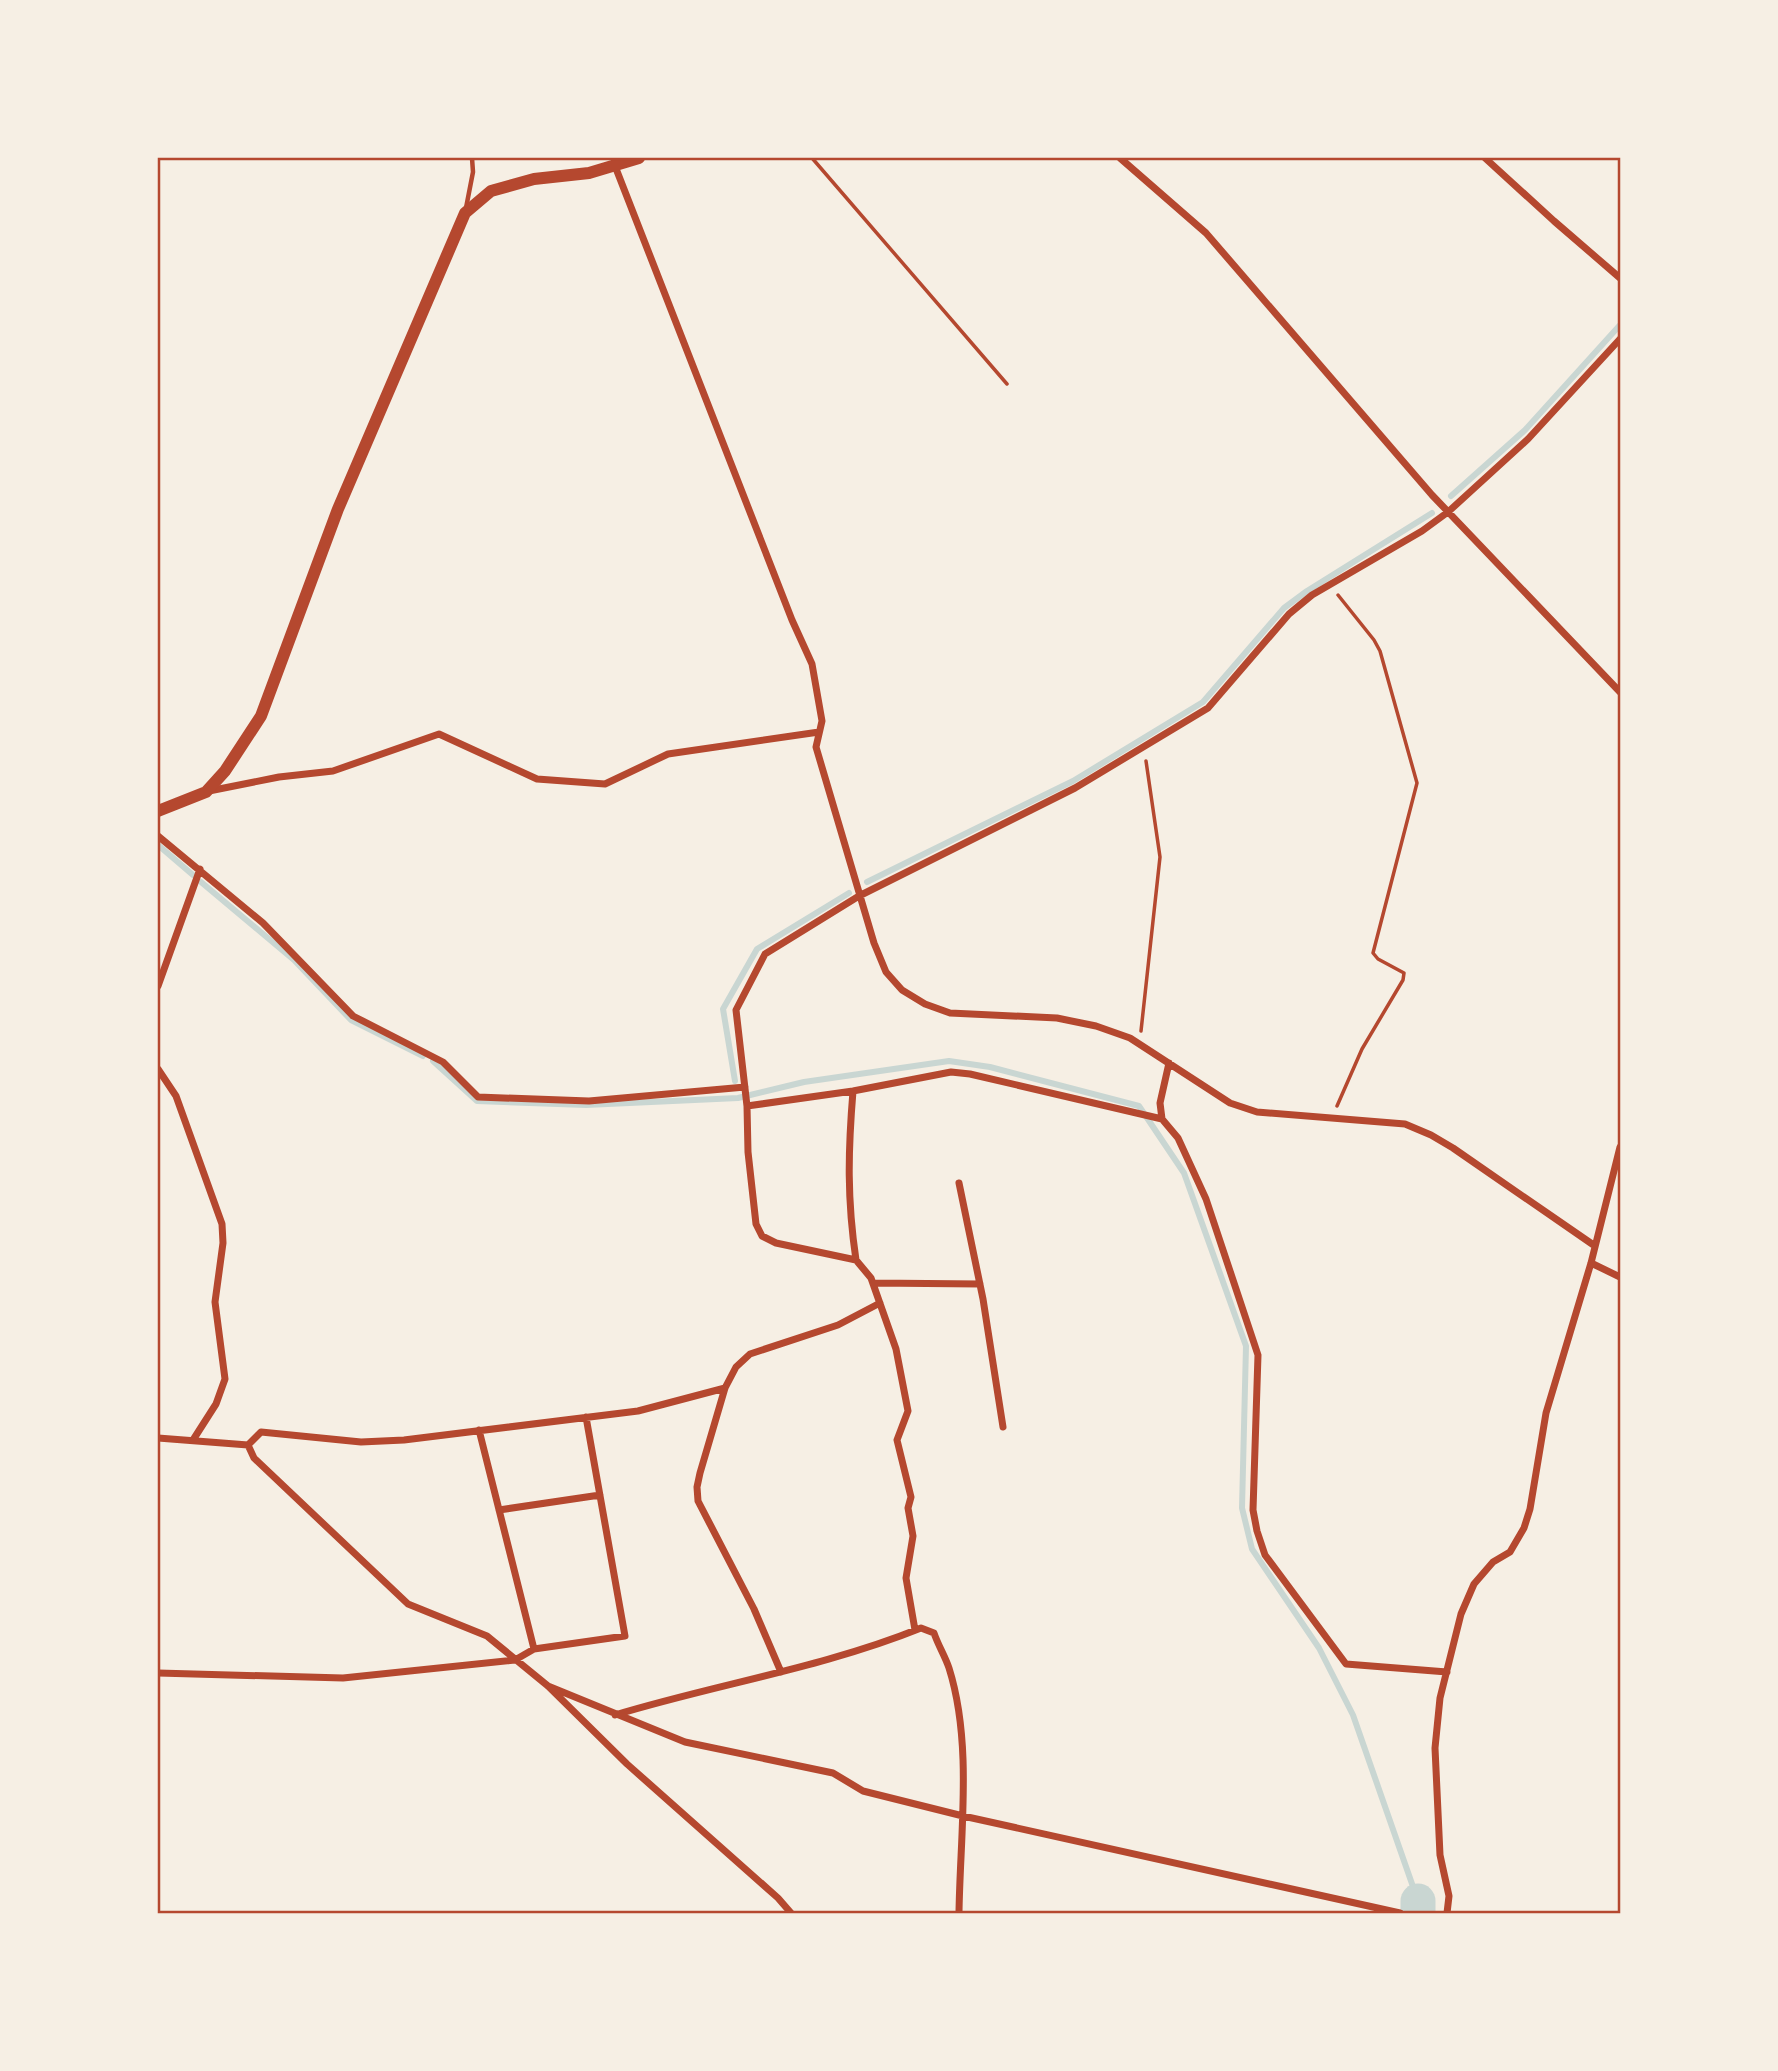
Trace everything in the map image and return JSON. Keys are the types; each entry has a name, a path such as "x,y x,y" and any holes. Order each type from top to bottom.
{"street":[{"path":"206,792 225,771 261,716 338,509 465,213 491,191 534,179 589,173 639,158"},
{"path":"1120,158 1186,213 1220,248 1448,512 1620,692"},
{"path":"1485,158 1620,278"},
{"path":"615,166 812,664 822,721 816,747 874,943 886,972 902,990 925,1004 950,1013 1058,1018 1096,1026 1139,1044 1230,1103 1257,1112 1405,1124 1431,1135 1595,1246"},
{"path":"856,1260 776,1242 762,1236 756,1224 736,1010 765,954 859,896 1074,788 1208,708 1289,614 1312,595 1422,531 1448,512 1528,439 1620,339"},
{"path":"158,811 206,792 279,777 333,771 439,734 537,779 605,784 668,754 819,732"},
{"path":"158,836 263,923 353,1016 443,1062 478,1097 589,1101 745,1087"},
{"path":"158,986 200,869"},
{"path":"1169,1063 1160,1103 1162,1119 1178,1138 1206,1199 1258,1355 1253,1510 1256,1531 1265,1555 1346,1664 1447,1672"},
{"path":"158,1069 176,1096 222,1224 223,1243 215,1302 225,1379 216,1404 192,1440"},
{"path":"747,1106 853,1091 951,1072 1162,1119"},
{"path":"853,1091 848,1159 849,1213 856,1260 871,1278 896,1349 908,1411 897,1440 911,1497 908,1508 913,1536 906,1578 915,1630"},
{"path":"1447,1913 1449,1896 1440,1855 1435,1748 1440,1698 1461,1614 1474,1584 1493,1562 1510,1552 1524,1528 1530,1509 1546,1413 1591,1264 1620,1147"},
{"path":"959,1183 980,1284 1003,1427"},
{"path":"1591,1264 1620,1278"},
{"path":"873,1283 980,1284"},
{"path":"781,1672 754,1609 698,1501 700,1473 726,1388 736,1367 750,1354 838,1325 880,1303"},
{"path":"248,1446 261,1432 361,1442 404,1440 638,1411 726,1388"},
{"path":"158,1673 343,1678 514,1660 534,1649 625,1636 586,1417"},
{"path":"479,1430 534,1649"},
{"path":"158,1438 248,1446"},
{"path":"248,1446 254,1458 408,1604 487,1636 548,1686 628,1764 768,1889 791,1913"},
{"path":"499,1510 600,1495"},
{"path":"614,1715 674,1697 865,1649 920,1628 934,1633 949,1668 958,1718 964,1794 959,1913"},
{"path":"548,1686 685,1742 833,1773 863,1790 963,1816 1393,1913"}],"lane":[{"path":"465,213 473,172 472,158"}],"path":[{"path":"812,158 1007,384"},
{"path":"1329,585 1380,651 1417,783 1373,953 1378,959 1404,972 1403,980 1362,1049 1332,1117"},
{"path":"1139,1044 1160,857 1144,747"}],"waterway":[{"path":"1451,496 1525,430 1620,325"},
{"path":"867,882 1073,781 1203,702 1284,608 1432,513"},
{"path":"158,845 193,875"},
{"path":"201,882 294,960 351,1020 423,1056"},
{"path":"735,1081 723,1009 757,949 849,893"},
{"path":"433,1061 477,1101 586,1105 738,1098 804,1082 949,1061 990,1067 1139,1106 1184,1173 1246,1346 1242,1508 1252,1549 1319,1648 1353,1715 1418,1901"},
{"path":"1418,1901 1418,1913"}]}
